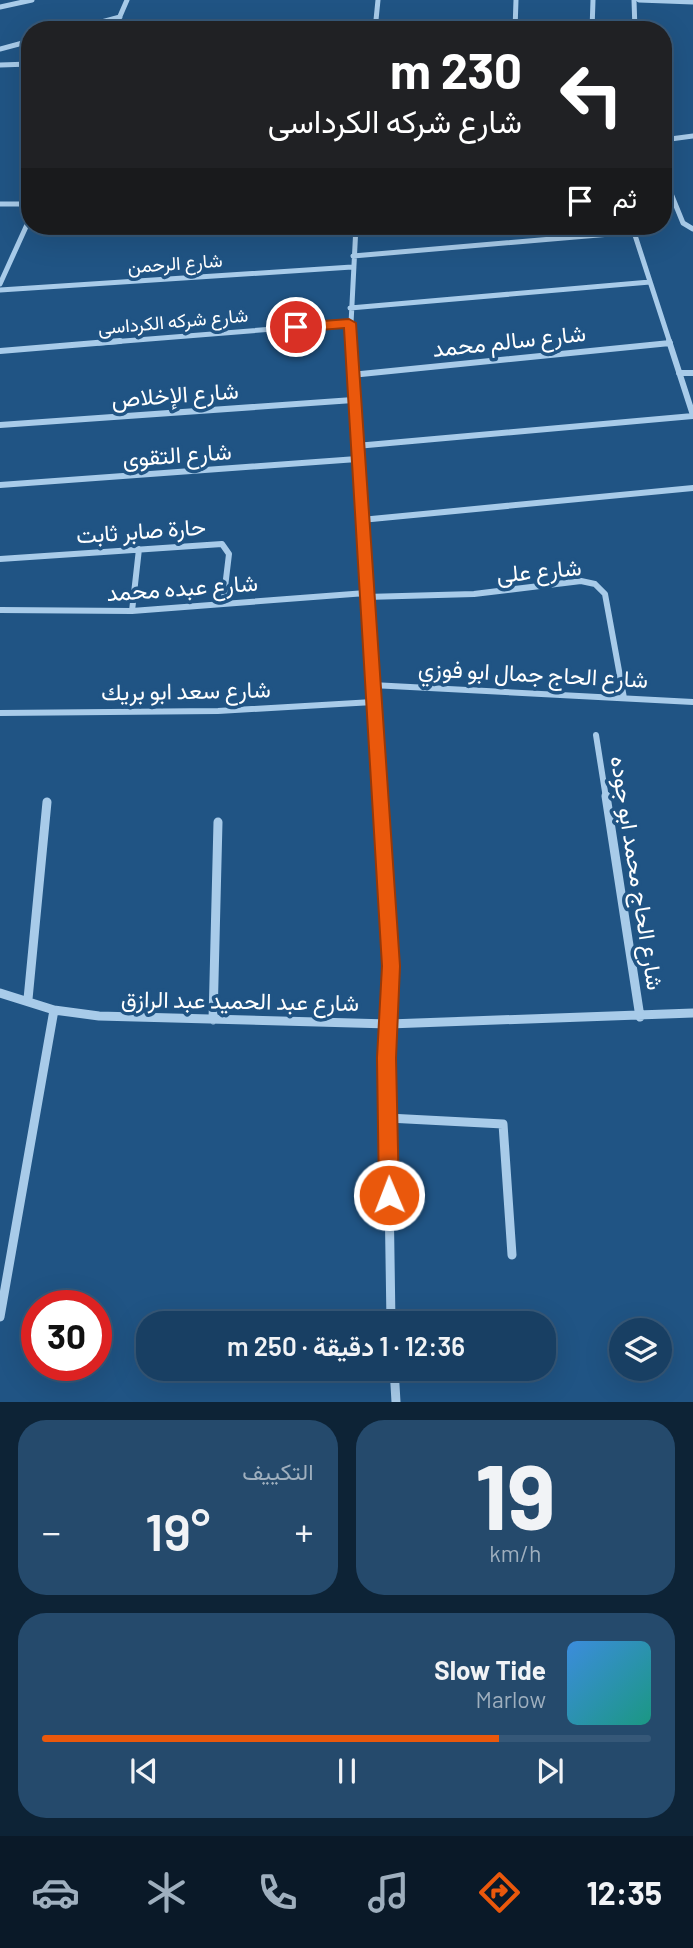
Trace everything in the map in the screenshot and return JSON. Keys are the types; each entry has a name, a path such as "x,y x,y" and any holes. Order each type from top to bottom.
{"street":[{"path":"0,7 32,0"},
{"path":"118,21 127,0"},
{"path":"376,21 378,0"},
{"path":"515,21 516,0"},
{"path":"592,21 593,0"},
{"path":"634,0 635,21"},
{"path":"639,0 693,2"},
{"path":"105,21 120,17"},
{"path":"0,53 21,45"},
{"path":"0,65 21,64"},
{"path":"672,139 693,136"},
{"path":"672,196 683,223 693,229"},
{"path":"0,204 21,204"},
{"path":"0,284 22,235"},
{"path":"355,235 349,323 351,374 391,966 387,1058 391,1311"},
{"path":"353,257 573,235"},
{"path":"356,446 693,416 635,235"},
{"name":"شارع الرحمن","path":"0,290 352,267"},
{"path":"350,308 650,282"},
{"name":"شارع شركه الكرداسى","path":"0,351 349,323"},
{"name":"شارع سالم محمد","path":"351,374 670,343"},
{"path":"679,373 693,373"},
{"name":"شارع الإخلاص","path":"0,425 353,400"},
{"name":"شارع التقوى","path":"0,485 357,459"},
{"path":"361,520 693,488"},
{"name":"حارة صابر ثابت","path":"0,559 222,544 229,554 223,604"},
{"path":"132,611 139,549"},
{"name":"شارع على","path":"366,595 474,595 591,582 600,586 605,594 624,698"},
{"name":"شارع عبده محمد","path":"0,610 132,611 366,595"},
{"name":"شارع الحاج جمال ابو فوزي","path":"372,685 693,702"},
{"name":"شارع سعد ابو بريك","path":"0,713 218,711 373,702"},
{"name":"شارع الحاج محمد ابو جوده","path":"596,736 640,1017"},
{"path":"28,999 47,802"},
{"path":"213,1020 218,822"},
{"name":"شارع عبد الحميد عبد الرازق","path":"0,993 28,999 54,1010 84,1016 213,1020 389,1024 693,1013"},
{"path":"0,1317 54,1010"},
{"path":"388,1118 503,1124 512,1255"},
{"path":"395,1381 396,1402"}],"route":[{"path":"296,327 349,323 391,966 387,1058 389,1195"}]}
